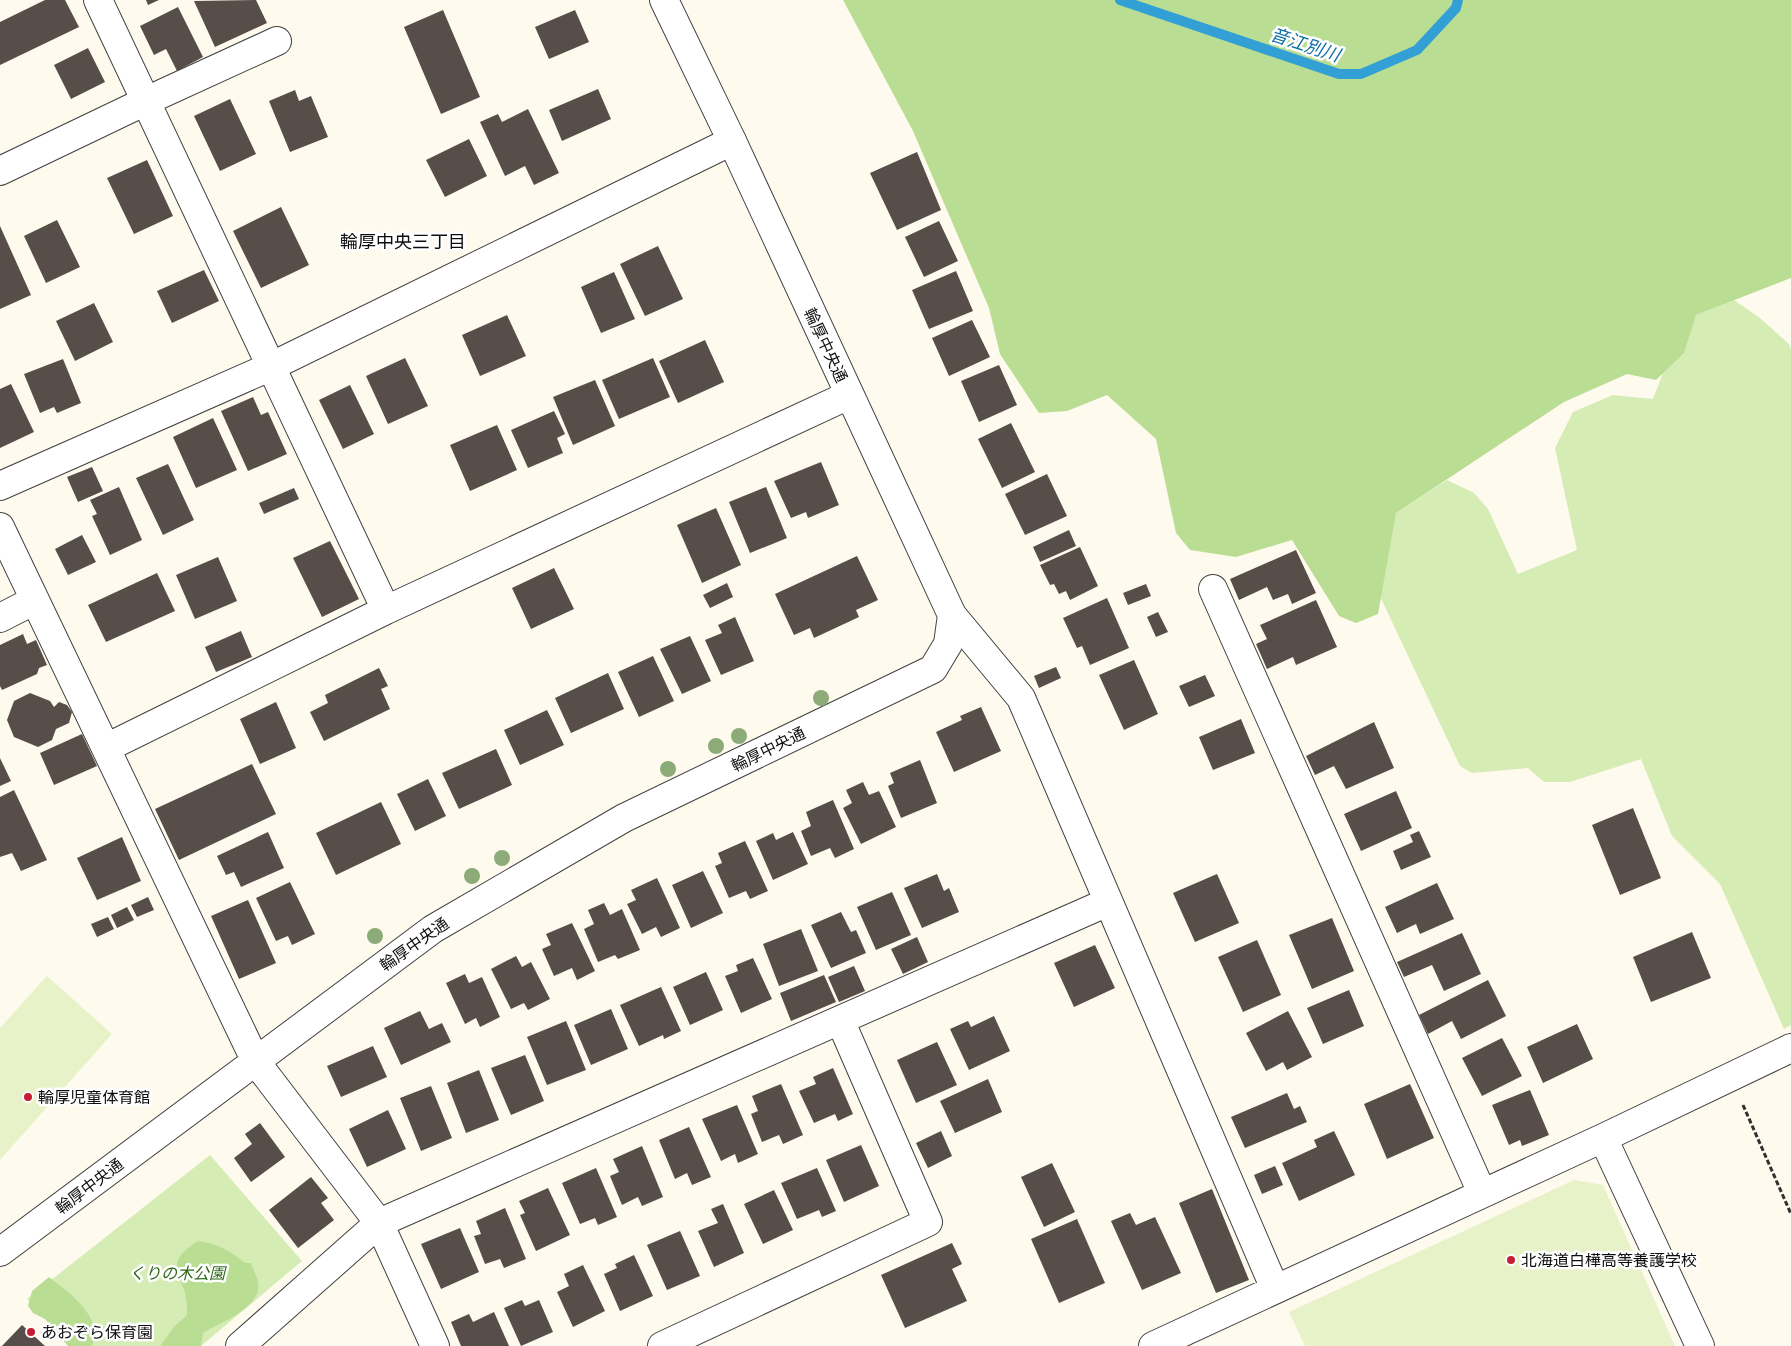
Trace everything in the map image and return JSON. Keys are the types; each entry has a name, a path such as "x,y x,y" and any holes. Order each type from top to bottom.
{"street":[{"path":"98,0 386,610"},
{"name":"輪厚中央通","path":"0,1252 433,929 624,818 933,669 948,644 952,615 732,141 664,0"},
{"path":"0,171 277,41"},
{"path":"0,486 272,366 732,141"},
{"path":"106,748 386,610 849,395"},
{"path":"0,528 256,1062 379,1223 436,1346"},
{"path":"1213,589 1482,1193"},
{"path":"0,618 35,600"},
{"path":"952,615 1021,698 1275,1289"},
{"path":"240,1346 379,1223 1108,902"},
{"path":"662,1346 928,1222 840,1020"},
{"path":"1153,1346 1602,1138 1791,1048"},
{"path":"1602,1138 1700,1346"}],"path":[{"path":"1730,1077 1791,1214"}],"green space":[{"path":"843,0 1791,0 1791,278 1696,315 1684,353 1656,380 1627,374 1564,402 1396,513 1378,614 1356,623 1339,616 1292,540 1236,557 1190,550 1176,533 1156,439 1107,395 1067,411 1039,413 1000,354 989,308 913,131"},
{"path":"1734,300 1760,318 1789,344 1791,349 1791,1025 1784,1029 1720,884 1672,836 1641,759 1570,782 1544,782 1528,768 1472,773 1460,766 1377,590 1396,513 1447,480 1474,493 1488,509 1518,574 1577,550 1555,448 1573,412 1613,395 1653,399 1672,349 1696,315"},
{"name":"輪厚児童体育館","path":"47,976 112,1034 0,1160 0,1028"},
{"name":"くりの木公園","path":"210,1155 302,1261 201,1346 78,1346 27,1299"},
{"name":"北海道白樺高等養護学校","path":"1574,1180 1603,1185 1675,1346 1305,1346 1289,1312"},
{"path":"198,1241 217,1246 229,1251 245,1263 251,1263 258,1282 258,1291 248,1306 239,1313 203,1333 201,1346 160,1346 174,1327 187,1315 186,1296 177,1270 177,1264 181,1255"},
{"path":"49,1277 66,1290 89,1315 95,1335 92,1346 68,1346 45,1319 33,1313 28,1306 32,1291"}],"building":[{"path":"45,0 65,0 79,27 0,65 0,22"},
{"path":"146,0 159,0 148,5"},
{"path":"256,0 267,23 215,47 194,1"},
{"path":"178,7 203,57 177,71 166,49 154,55 140,26"},
{"path":"443,10 480,97 441,114 404,27"},
{"path":"575,10 589,42 549,59 535,27"},
{"path":"88,48 105,82 71,99 54,65"},
{"path":"598,89 611,119 562,141 549,110"},
{"path":"295,90 299,101 311,96 328,137 290,152 269,101"},
{"path":"230,99 256,154 220,171 194,116"},
{"path":"528,109 559,173 534,185 525,166 505,176 480,122 498,114 502,122"},
{"path":"469,139 487,176 445,197 426,160"},
{"path":"917,152 941,210 897,230 870,173"},
{"path":"147,160 173,216 134,234 107,178"},
{"path":"281,207 309,265 261,288 233,231"},
{"path":"57,220 80,267 46,283 24,236"},
{"path":"939,221 958,261 924,277 905,237"},
{"path":"0,226 31,295 0,309"},
{"path":"658,246 683,299 645,316 620,264"},
{"path":"204,270 219,301 172,323 157,291"},
{"path":"956,271 973,311 929,329 912,290"},
{"path":"614,272 635,319 601,333 581,287"},
{"path":"94,303 113,342 75,361 56,321"},
{"path":"507,315 526,356 480,376 462,335"},
{"path":"972,320 990,357 949,376 932,338"},
{"path":"705,340 724,382 678,403 659,361"},
{"path":"405,358 428,406 388,424 366,376"},
{"path":"653,358 670,397 619,419 602,380"},
{"path":"63,359 81,403 57,413 54,407 40,413 24,374"},
{"path":"999,365 1017,405 979,422 961,381"},
{"path":"595,380 615,426 573,445 553,397"},
{"path":"11,384 34,432 0,448 0,389"},
{"path":"350,385 374,434 343,449 319,400"},
{"path":"253,397 261,415 268,412 287,454 248,471 221,411"},
{"path":"554,411 565,434 557,438 563,453 528,468 511,430"},
{"path":"213,418 237,470 196,488 173,437"},
{"path":"1011,423 1035,472 1002,488 978,439"},
{"path":"497,425 517,470 470,491 450,445"},
{"path":"821,462 839,505 808,518 806,512 791,518 774,481"},
{"path":"168,464 194,520 163,535 136,478"},
{"path":"92,467 103,491 78,502 67,477"},
{"path":"1047,474 1067,516 1025,535 1005,494"},
{"path":"119,487 142,540 110,555 92,516 97,514 90,500"},
{"path":"766,487 787,538 750,553 729,502"},
{"path":"294,488 299,499 264,514 259,503"},
{"path":"716,508 741,565 702,583 677,525"},
{"path":"1069,530 1076,546 1040,562 1033,547"},
{"path":"82,535 96,562 68,575 55,549"},
{"path":"330,541 359,599 322,617 293,558"},
{"path":"1080,547 1098,586 1070,600 1066,591 1059,594 1054,584 1050,585 1040,565"},
{"path":"1296,550 1316,593 1292,604 1288,594 1273,600 1267,587 1239,600 1230,579"},
{"path":"857,556 878,600 856,610 859,617 814,638 810,628 794,635 775,594"},
{"path":"218,557 237,601 195,619 176,575"},
{"path":"554,568 574,609 531,629 512,588"},
{"path":"157,573 175,611 106,642 88,605"},
{"path":"727,583 733,597 710,608 703,595"},
{"path":"1146,584 1151,596 1128,605 1123,593"},
{"path":"1107,598 1129,648 1090,665 1082,646 1077,648 1063,618"},
{"path":"1316,600 1337,647 1296,665 1293,657 1267,669 1256,644 1267,639 1260,625"},
{"path":"1158,612 1168,632 1156,637 1147,617"},
{"path":"735,617 754,661 721,675 705,640 722,633 718,625"},
{"path":"241,631 252,657 216,672 205,647"},
{"path":"23,634 27,644 36,640 47,665 39,668 37,674 2,690 0,686 0,645"},
{"path":"690,636 711,681 682,694 660,649"},
{"path":"653,656 674,701 639,717 618,672"},
{"path":"1134,660 1158,714 1124,730 1099,675"},
{"path":"1056,667 1061,678 1039,688 1034,676"},
{"path":"379,668 388,686 381,689 390,709 324,741 310,712 328,703 325,695"},
{"path":"608,673 624,709 571,733 555,698"},
{"path":"1205,675 1215,696 1189,707 1179,686"},
{"path":"30,693 50,701 54,707 59,702 67,705 72,712 69,723 56,729 52,740 38,747 14,737 7,720 14,701"},
{"path":"276,702 296,748 260,764 240,719"},
{"path":"981,707 1001,751 954,772 936,732 962,720 960,716"},
{"path":"547,710 564,745 520,765 504,730"},
{"path":"1241,719 1255,753 1213,770 1199,737"},
{"path":"1374,722 1394,768 1346,789 1334,766 1315,775 1306,756"},
{"path":"82,734 97,766 54,785 40,753"},
{"path":"496,749 512,785 459,809 442,773"},
{"path":"0,758 11,781 0,786"},
{"path":"920,760 937,803 901,818 888,786 894,783 890,773"},
{"path":"252,764 276,814 179,860 155,809"},
{"path":"428,779 446,816 415,831 397,794"},
{"path":"863,782 869,795 879,791 896,827 861,844 843,808 852,803 846,790"},
{"path":"14,790 47,860 21,871 12,853 0,857 0,797"},
{"path":"1396,791 1412,828 1361,851 1344,814"},
{"path":"833,800 854,849 835,858 830,848 811,856 801,831 811,826 806,812"},
{"path":"381,802 401,844 336,875 316,833"},
{"path":"1633,808 1661,878 1620,895 1592,825"},
{"path":"1419,831 1431,857 1401,870 1393,851 1413,842 1410,835"},
{"path":"268,832 284,868 241,887 234,872 226,875 217,856"},
{"path":"793,832 808,864 773,880 756,841 773,833 776,840"},
{"path":"122,837 141,881 97,900 77,858"},
{"path":"745,841 768,891 750,899 746,891 729,898 715,866 722,863 718,853"},
{"path":"703,871 723,913 691,928 672,885"},
{"path":"937,874 944,891 949,888 959,912 922,928 904,888"},
{"path":"1217,874 1239,923 1195,942 1173,893"},
{"path":"657,878 680,928 661,937 656,927 642,934 627,904 636,900 631,890"},
{"path":"290,882 315,934 292,945 288,936 276,941 256,898"},
{"path":"1437,883 1454,919 1420,934 1416,924 1397,933 1385,907"},
{"path":"892,892 911,935 876,950 857,907"},
{"path":"148,897 154,910 137,917 131,905"},
{"path":"248,900 276,963 239,979 211,916"},
{"path":"604,903 610,915 622,909 640,950 618,959 615,955 598,962 584,929 594,924 588,910"},
{"path":"127,907 134,920 117,928 111,915"},
{"path":"841,912 851,932 856,930 866,953 831,968 811,925"},
{"path":"108,917 114,929 97,937 91,924"},
{"path":"1332,918 1354,971 1312,989 1289,935"},
{"path":"572,923 595,971 577,980 572,968 554,976 542,949 551,945 546,934"},
{"path":"801,929 818,971 779,986 763,944"},
{"path":"1692,932 1711,978 1651,1002 1633,957"},
{"path":"1462,933 1481,974 1444,991 1432,965 1404,977 1397,962"},
{"path":"917,937 928,962 903,974 891,949"},
{"path":"1257,940 1281,995 1243,1012 1218,957"},
{"path":"1095,945 1115,988 1074,1007 1054,963"},
{"path":"516,956 522,967 531,962 550,999 528,1010 524,1003 511,1009 491,969"},
{"path":"753,958 772,999 741,1013 725,976 738,971 736,965"},
{"path":"854,966 865,991 839,1002 828,977"},
{"path":"706,972 723,1010 690,1025 673,987"},
{"path":"465,974 469,983 482,977 500,1017 480,1027 476,1018 465,1024 446,983"},
{"path":"824,975 836,1002 791,1021 780,993"},
{"path":"1488,980 1506,1016 1461,1039 1452,1021 1428,1034 1419,1015"},
{"path":"661,987 681,1031 664,1039 663,1035 639,1046 620,1005"},
{"path":"1349,990 1364,1026 1323,1044 1307,1008"},
{"path":"611,1009 628,1049 591,1065 574,1025"},
{"path":"420,1011 429,1029 442,1023 451,1042 401,1065 384,1028"},
{"path":"1288,1011 1312,1057 1287,1070 1283,1062 1266,1071 1246,1033"},
{"path":"994,1016 1010,1051 969,1070 950,1029 968,1021 971,1027"},
{"path":"566,1021 586,1070 547,1085 527,1037"},
{"path":"1577,1024 1593,1059 1543,1083 1527,1047"},
{"path":"1502,1038 1522,1076 1482,1096 1462,1058"},
{"path":"937,1042 957,1085 916,1103 897,1060"},
{"path":"373,1046 387,1077 341,1097 327,1066"},
{"path":"525,1055 544,1101 511,1115 491,1068"},
{"path":"833,1068 853,1114 838,1121 835,1114 814,1123 799,1091 816,1084 813,1077"},
{"path":"479,1070 499,1120 466,1133 447,1083"},
{"path":"988,1079 1002,1112 955,1133 940,1101"},
{"path":"781,1084 803,1135 783,1144 779,1135 762,1142 751,1114 758,1111 752,1096"},
{"path":"1410,1084 1434,1138 1387,1159 1364,1104"},
{"path":"431,1086 452,1138 421,1151 400,1098"},
{"path":"1530,1090 1549,1135 1522,1146 1520,1140 1509,1145 1492,1105"},
{"path":"1287,1093 1294,1109 1300,1106 1307,1122 1245,1148 1231,1117"},
{"path":"737,1105 758,1154 738,1163 735,1154 721,1161 702,1119"},
{"path":"388,1110 406,1149 367,1167 349,1129"},
{"path":"260,1123 285,1157 251,1182 234,1158 252,1144 245,1134"},
{"path":"689,1127 711,1177 692,1185 687,1173 675,1179 659,1140"},
{"path":"941,1131 952,1156 928,1168 916,1143"},
{"path":"1334,1131 1355,1175 1299,1201 1282,1163 1317,1147 1314,1140"},
{"path":"861,1145 879,1186 844,1202 826,1160"},
{"path":"642,1146 663,1197 642,1206 638,1197 622,1205 610,1176 619,1172 613,1159"},
{"path":"1052,1163 1075,1212 1044,1227 1021,1177"},
{"path":"1275,1166 1283,1185 1262,1194 1254,1175"},
{"path":"596,1168 617,1217 598,1225 595,1218 580,1224 562,1183"},
{"path":"817,1168 836,1211 822,1217 819,1210 797,1219 781,1183"},
{"path":"311,1177 328,1198 321,1203 334,1220 298,1248 269,1210"},
{"path":"548,1188 570,1235 536,1251 520,1215 525,1213 519,1201"},
{"path":"1212,1189 1249,1280 1216,1293 1179,1203"},
{"path":"774,1190 793,1230 763,1244 744,1204"},
{"path":"723,1204 744,1253 714,1267 698,1231 718,1223 711,1209"},
{"path":"505,1208 526,1259 504,1268 500,1259 485,1264 474,1236 481,1234 476,1221"},
{"path":"1130,1213 1136,1225 1155,1217 1181,1273 1142,1290 1111,1221"},
{"path":"1077,1219 1105,1283 1059,1303 1031,1239"},
{"path":"460,1228 479,1272 441,1289 421,1244"},
{"path":"680,1231 700,1276 667,1290 647,1245"},
{"path":"952,1243 962,1264 952,1269 967,1301 905,1328 881,1275"},
{"path":"634,1255 653,1296 620,1311 604,1274 617,1268 615,1264"},
{"path":"583,1265 605,1311 573,1327 557,1292 569,1286 564,1274"},
{"path":"522,1300 525,1306 539,1300 553,1332 521,1346 504,1308"},
{"path":"494,1312 509,1346 461,1346 451,1322 469,1314 473,1322"},
{"path":"22,1325 45,1346 2,1346"}],"waterway":[{"name":"音江別川","path":"1120,0 1339,74 1361,74 1417,50 1456,8 1458,0"}],"place":[{"name":"輪厚児童体育館","path":"28,1097"},
{"name":"北海道白樺高等養護学校","path":"1511,1260"},
{"name":"あおぞら保育園","path":"31,1332"}],"district":[{"name":"輪厚中央三丁目","path":"403,242"}]}
